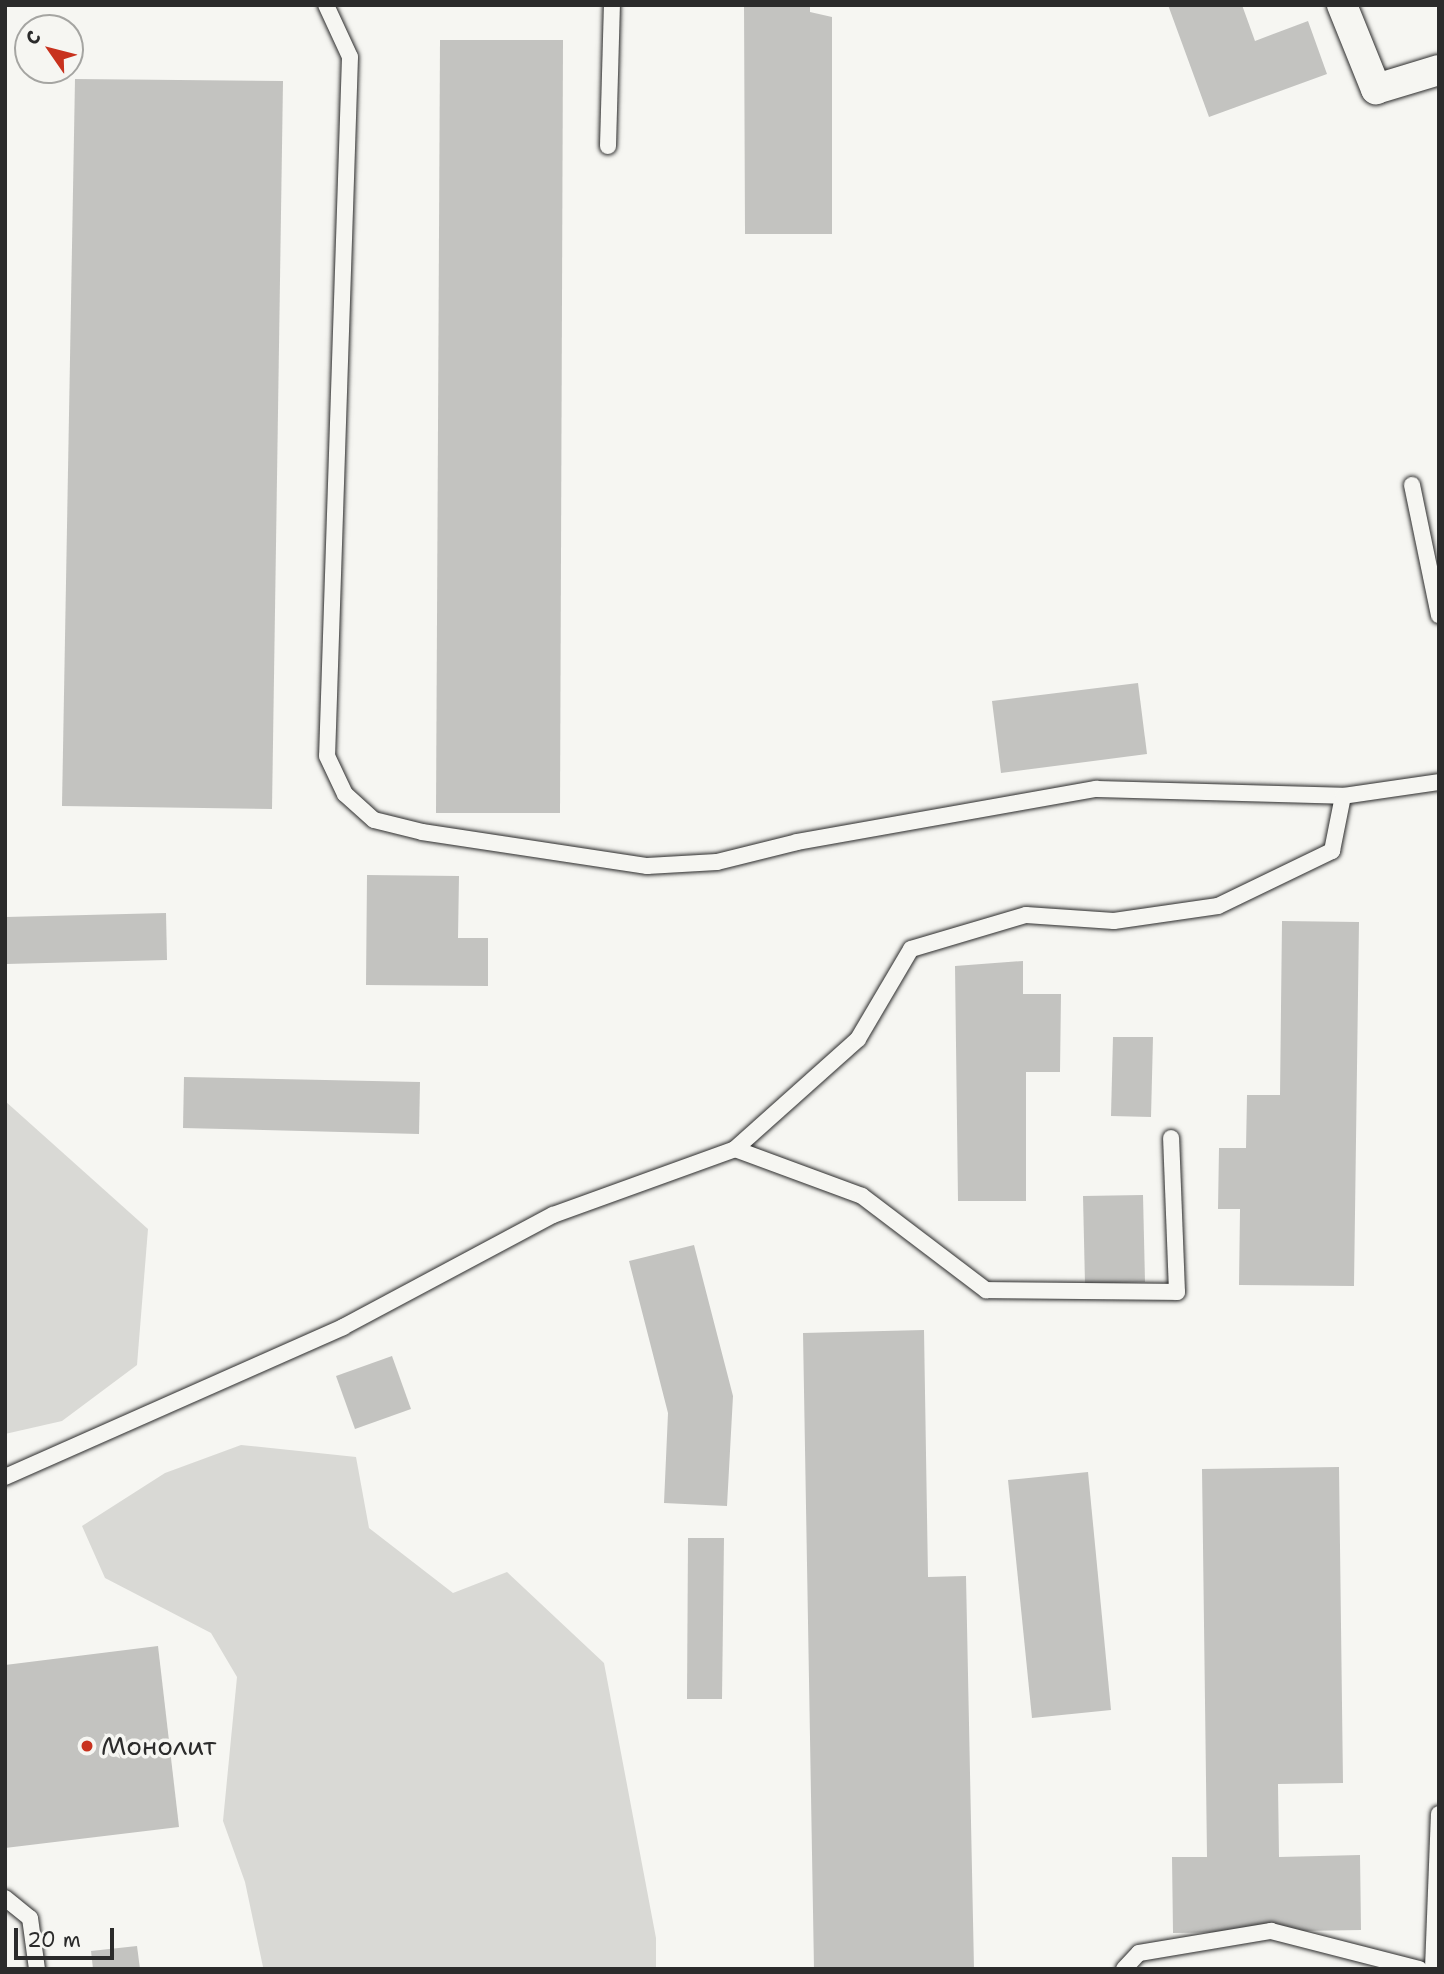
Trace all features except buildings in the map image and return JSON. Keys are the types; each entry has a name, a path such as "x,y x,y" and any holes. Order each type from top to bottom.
{"street":[{"path":"1342,5 1376,89 1439,70"}],"lane":[{"path":"326,5 350,57 327,756 345,794 374,820 422,832 647,866 717,862 797,842 1096,789 1343,796 1439,782"},
{"path":"608,146 612,5"},
{"path":"1412,485 1439,615"},
{"path":"5,1477 343,1327 553,1215 735,1149 858,1039 911,949 1026,915 1114,921 1219,906 1332,851 1343,796"},
{"path":"735,1149 862,1196 986,1290 1177,1292 1171,1138"},
{"path":"1433,1969 1439,1814"},
{"path":"5,1898 30,1919 37,1969"},
{"path":"1124,1969 1139,1952 1271,1931 1419,1969"}],"shaded area":[{"path":"5,1101 148,1229 137,1365 62,1421 5,1434"},
{"path":"241,1445 356,1457 369,1528 453,1593 507,1572 604,1663 656,1938 656,1969 263,1967 245,1882 223,1821 237,1677 211,1633 105,1578 82,1526 165,1473"}],"place":[{"name":"Монолит","path":"87,1746"}]}
